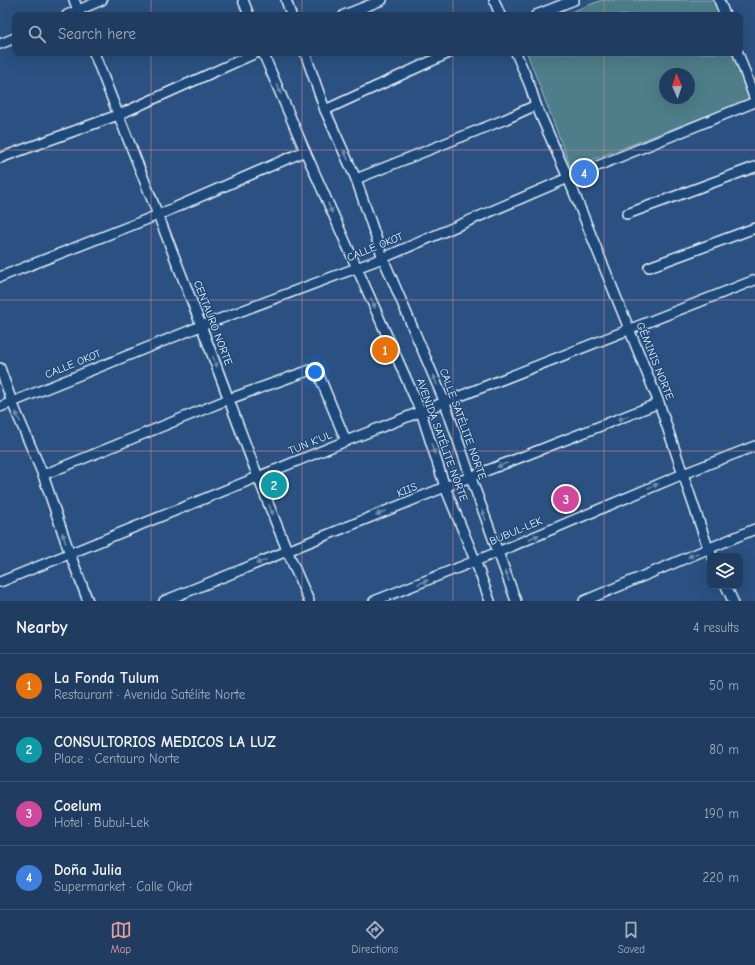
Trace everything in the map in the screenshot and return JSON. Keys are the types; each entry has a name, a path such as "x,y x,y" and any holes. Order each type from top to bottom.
{"street":[{"path":"74,0 79,12"},
{"path":"81,12 102,0"},
{"path":"243,0 248,12"},
{"path":"286,0 290,12"},
{"path":"352,12 382,0"},
{"path":"494,0 499,12"},
{"path":"544,12 574,0"},
{"path":"720,0 724,12"},
{"path":"0,44 12,39"},
{"name":"CENTAURO NORTE","path":"95,56 201,326 287,552 308,601"},
{"path":"0,158 118,115 249,56"},
{"name":"AVENIDA SATÉLITE NORTE","path":"264,56 421,412 445,487 490,601"},
{"name":"CALLE SATÉLITE NORTE","path":"305,56 325,110 356,180 383,258 445,403 516,601"},
{"path":"325,110 442,56"},
{"name":"GÉMINIS NORTE","path":"517,56 659,403 710,552"},
{"path":"739,56 755,101"},
{"name":"CALLE OKOT","path":"0,406 201,326 383,258 568,178 755,101"},
{"path":"356,180 506,119 536,105"},
{"path":"0,277 158,215 305,151"},
{"path":"627,214 755,167"},
{"path":"649,267 755,228"},
{"name":"TUN K'UL","path":"1,580 70,554 346,441 755,280"},
{"path":"0,368 12,402 43,475 88,601"},
{"path":"43,475 229,399 316,368 346,441"},
{"name":"KIIS","path":"164,601 445,487 659,403"},
{"name":"BUBUL-LEK","path":"374,601 498,552 683,474 755,446"},
{"path":"584,601 710,552 755,528"},
{"path":"727,589 733,601"}],"green space":[{"path":"602,0 715,0 719,12 571,12"},
{"path":"528,56 736,56 753,98 571,168"}],"place":[{"name":"Doña Julia","path":"584,173"},
{"name":"La Fonda Tulum","path":"385,350"},
{"name":"CONSULTORIOS MEDICOS LA LUZ","path":"274,485"},
{"name":"Coelum","path":"566,499"}]}
